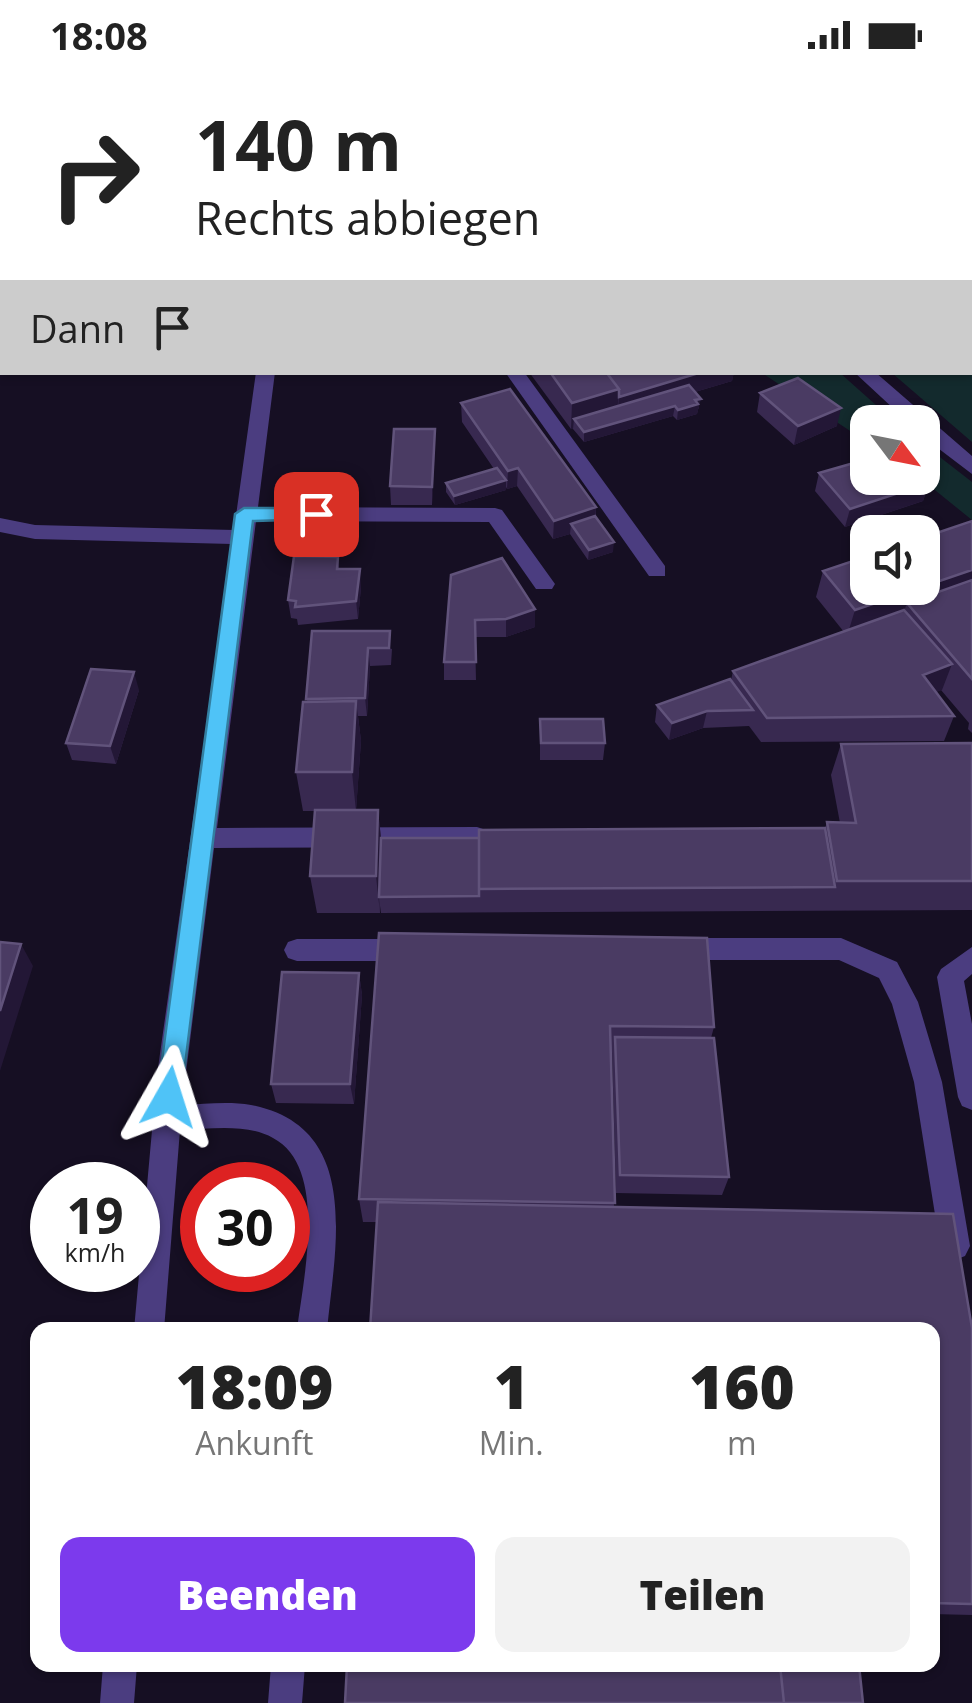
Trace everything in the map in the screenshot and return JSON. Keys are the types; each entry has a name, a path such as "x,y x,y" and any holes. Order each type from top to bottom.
{"street":[{"path":"150,1322 167,1118 242,526 266,375"},
{"path":"516,375 657,571"},
{"path":"865,375 899,405"},
{"path":"940,440 972,468"},
{"path":"0,525 35,532 495,514 544,584"},
{"path":"202,838 477,838"},
{"path":"646,949 841,948 888,970 906,1002 928,1082 960,1273"},
{"path":"297,950 433,950"},
{"path":"972,958 950,977 972,1097"},
{"path":"167,1118 252,1118 302,1141 316,1165 322,1189 313,1322"},
{"path":"117,1703 119,1672"},
{"path":"285,1703 287,1672"}],"green space":[{"path":"765,375 842,375 876,405 850,405 850,431"},
{"path":"894,375 972,375 972,442 940,414 940,405 929,405"},
{"path":"940,457 972,482 972,520 940,494"}],"building":[{"path":"552,375 608,375 619,389 572,403"},
{"path":"608,375 692,375 619,397 619,389"},
{"path":"798,378 841,408 798,426 760,393"},
{"path":"689,385 701,399 695,400 698,404 678,410 675,406 584,432 574,419"},
{"path":"510,389 596,507 554,521 518,468 508,471 461,403"},
{"path":"394,429 435,429 432,487 390,486"},
{"path":"850,464 850,495 893,495 850,509 819,473"},
{"path":"497,468 506,480 454,496 446,483"},
{"path":"595,516 614,542 589,550 571,524"},
{"path":"972,521 972,570 940,581 940,532"},
{"path":"294,556 338,557 337,569 360,569 356,601 295,607 296,601 288,600"},
{"path":"502,558 535,609 506,619 475,620 476,662 444,662 451,575"},
{"path":"850,562 850,604 823,571"},
{"path":"972,580 972,679 909,605 940,605 940,591"},
{"path":"904,610 952,664 923,675 954,716 767,718 733,671"},
{"path":"312,631 390,631 389,648 368,648 365,698 306,699"},
{"path":"91,669 134,672 110,746 66,743"},
{"path":"730,679 753,710 707,711 672,723 657,705"},
{"path":"356,701 352,772 296,772 303,702"},
{"path":"540,719 603,719 605,743 541,743"},
{"path":"972,743 972,881 837,881 827,822 856,823 841,744"},
{"path":"315,810 378,810 376,876 310,876"},
{"path":"825,828 835,887 479,889 479,830"},
{"path":"381,838 479,838 479,896 379,897"},
{"path":"379,933 707,938 714,1027 610,1026 615,1203 359,1199"},
{"path":"0,942 21,944 0,1011"},
{"path":"282,972 359,973 350,1084 271,1084"},
{"path":"615,1037 714,1038 729,1177 620,1175"},
{"path":"378,1202 953,1214 972,1328 972,1604 940,1603 940,1322 370,1322"},
{"path":"347,1672 781,1672 784,1703 345,1703"},
{"path":"781,1672 860,1672 863,1703 784,1703"}],"route":[{"path":"169,1097 244,514 316,514"}]}
